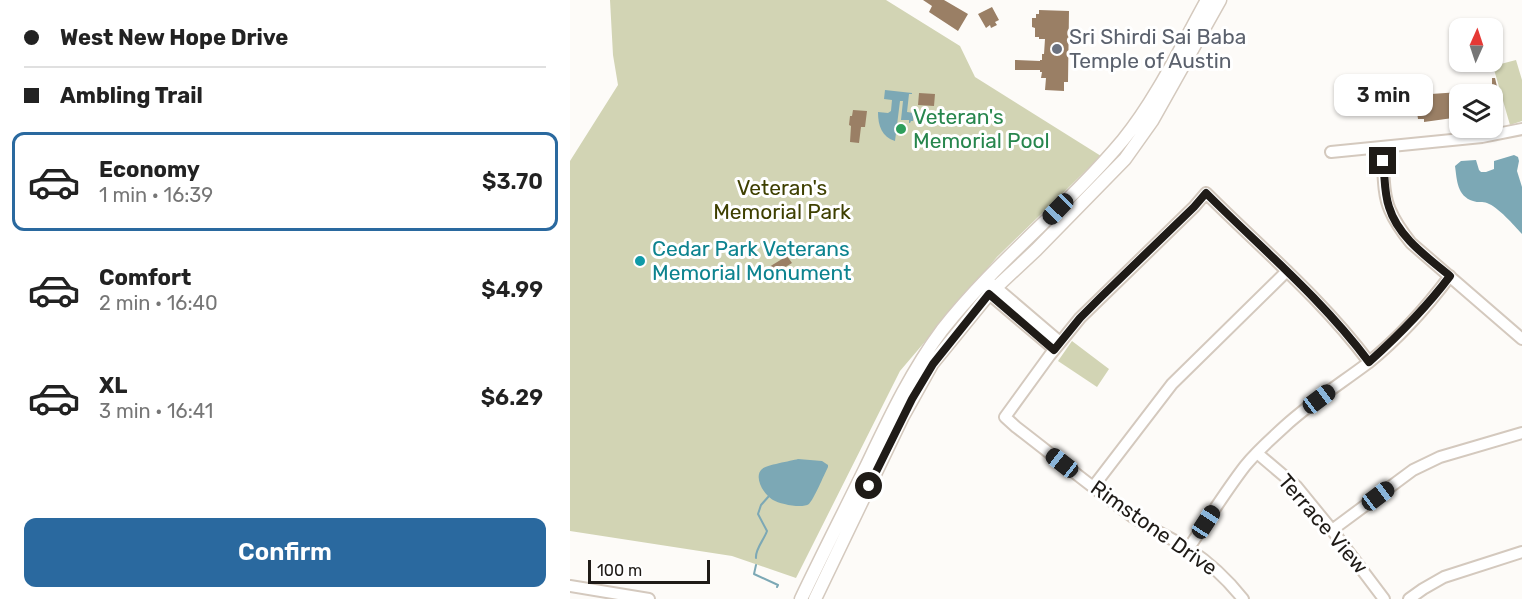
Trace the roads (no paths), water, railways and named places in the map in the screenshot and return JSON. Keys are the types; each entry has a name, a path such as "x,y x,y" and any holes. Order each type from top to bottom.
{"main road":[{"path":"801,599 904,389 941,332 985,280 1093,174 1124,139 1145,109 1207,0"},
{"path":"815,599 912,399 933,364 993,290 1036,250 1125,159 1152,122 1220,0"}],"street":[{"path":"1331,152 1482,137 1522,129"},
{"path":"1382,148 1389,209 1400,229 1411,243 1522,339"},
{"path":"985,280 993,290 1057,346 1087,311 1206,193 1318,301 1369,362"},
{"path":"1093,487 1172,384 1287,271"},
{"path":"1188,549 1215,508 1257,453 1286,424 1369,362 1401,333 1432,300 1450,276"},
{"name":"Rimstone Drive","path":"1057,346 1005,417 1136,519 1188,549 1216,569 1243,599"},
{"path":"1332,530 1413,470 1440,457 1522,433"},
{"name":"Terrace View","path":"1257,453 1296,486 1384,599"},
{"path":"1409,599 1444,577 1522,552"},
{"path":"576,591 649,599"}],"water":[{"path":"885,90 912,93 909,94 907,112 914,113 913,121 909,123 909,120 901,120 903,101 900,101 895,141 884,134 879,122 878,112 891,111 892,100 884,99"},
{"path":"1514,155 1519,161 1517,171 1522,187 1522,234 1496,208 1485,202 1468,199 1461,191 1456,177 1455,166 1461,161 1476,160 1479,170 1486,172 1494,169 1494,161"},
{"path":"798,459 822,461 828,465 811,501 806,505 796,506 773,500 761,486 760,472 768,466"}],"waterway":[{"path":"756,558 767,531 758,514 761,505 769,496"},
{"path":"756,565 754,574 778,585 777,587"}],"place":[{"name":"Sri Shirdi Sai Baba Temple of Austin","path":"1057,49"},
{"name":"Veteran's Memorial Pool","path":"901,129"},
{"name":"Cedar Park Veterans Memorial Monument","path":"640,261"}],"park label":[{"name":"Veteran's Memorial Park","path":"782,200"}]}
